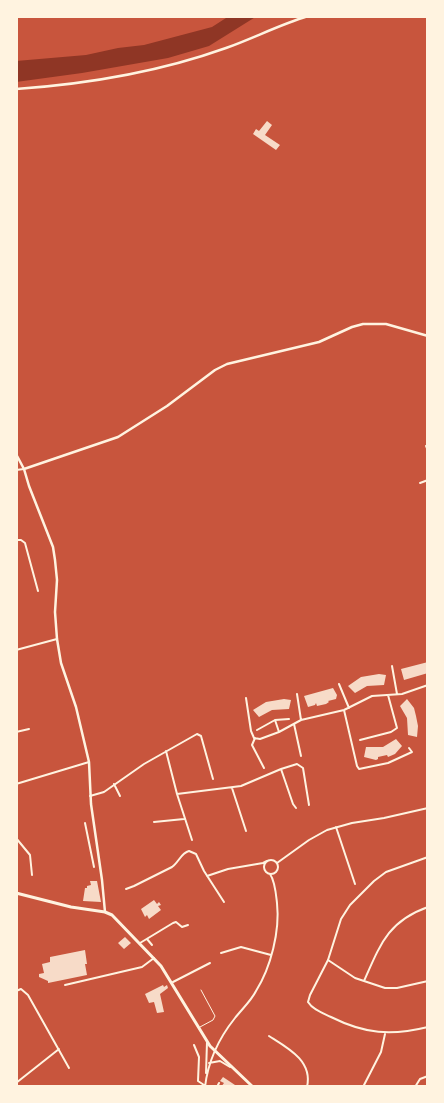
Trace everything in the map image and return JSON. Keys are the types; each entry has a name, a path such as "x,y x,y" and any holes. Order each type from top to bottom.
{"main road":[{"path":"16,893 71,907 105,912 117,920 155,958 173,982 198,1028 214,1050 253,1087"}],"street":[{"path":"16,89 44,87 154,70 228,48 283,24 308,16"},
{"path":"16,470 24,470 118,437 167,406 215,370 227,364 319,342 363,324 386,324 428,336"},
{"path":"426,446 428,451"},
{"path":"16,454 24,470 53,547 57,580 55,612 57,639 61,664 76,707 89,762 90,796 105,912"},
{"path":"420,483 428,480"},
{"path":"16,540 24,541 38,591"},
{"path":"16,650 57,639"},
{"path":"392,666 397,694"},
{"path":"339,684 349,708"},
{"path":"255,738 260,739 279,732 301,720 344,710 372,696 411,692 428,686"},
{"path":"297,694 301,720"},
{"path":"360,740 391,732 397,728 388,695"},
{"path":"246,698 251,731 255,738"},
{"path":"344,710 359,769 395,761 412,752 409,748"},
{"path":"257,730 275,720 289,719"},
{"path":"275,720 279,732"},
{"path":"294,724 301,755 296,754"},
{"path":"16,732 29,729"},
{"path":"90,796 104,792 166,751 197,734 199,735 213,779"},
{"path":"255,738 252,745 264,768"},
{"path":"166,751 184,818 192,840"},
{"path":"16,784 89,762"},
{"path":"177,794 246,785 297,764 303,768 309,805"},
{"path":"281,769 296,808"},
{"path":"114,784 120,796"},
{"path":"232,788 246,832"},
{"path":"277,863 318,834 352,822 384,818 428,808"},
{"path":"154,822 184,818"},
{"path":"85,823 94,868"},
{"path":"336,828 355,884"},
{"path":"16,838 30,855 32,875"},
{"path":"91,852 98,850"},
{"path":"126,889 177,864 181,856 186,852 193,852 224,902"},
{"path":"428,857 386,872 350,905 341,919 328,960 309,999 310,1005 350,1026 385,1034 428,1026"},
{"path":"208,876 228,869 267,861 274,860 277,863"},
{"path":"206,1078 214,1050 234,1019 257,991 266,972 271,955 277,922 277,906 273,879 264,869 267,861"},
{"path":"270,874 276,872 278,868 277,863"},
{"path":"364,981 385,937 406,917 428,907"},
{"path":"140,944 173,923 176,922 182,927 188,924"},
{"path":"147,939 152,945"},
{"path":"222,952 241,947 271,955"},
{"path":"64,985 142,967 155,958"},
{"path":"328,960 352,976 385,988 395,989 428,981"},
{"path":"173,982 210,963"},
{"path":"16,991 21,989 28,995 69,1068"},
{"path":"364,1086 381,1052 385,1034"},
{"path":"269,1036 292,1052 304,1064 309,1076 308,1087"},
{"path":"194,1045 200,1056 198,1081 205,1086 206,1040"},
{"path":"16,1083 59,1049"},
{"path":"210,1063 220,1061 236,1070"},
{"path":"415,1087 420,1079 428,1076"},
{"path":"217,1087 220,1083"}],"lane":[{"path":"198,1028 213,1020 215,1016 201,990"}],"shaded area":[{"path":"232,16 257,16 209,46 168,58 16,82 16,61 86,55 144,45 212,27"}],"building":[{"path":"267,121 272,125 265,135 280,145 276,150 253,134 256,129 259,131"},
{"path":"428,662 428,673 404,680 401,669"},
{"path":"379,674 386,675 384,685 367,686 355,693 348,686 361,677"},
{"path":"333,688 337,695 336,699 328,701 326,704 317,706 316,703 308,707 304,696"},
{"path":"284,699 291,700 289,709 272,710 259,717 253,710 266,702"},
{"path":"407,699 414,708 418,726 417,737 408,735 407,718 400,706"},
{"path":"396,739 402,746 395,754 388,757 387,755 378,757 376,760 364,757 366,747 383,747"},
{"path":"90,881 97,881 101,902 83,901 85,888 91,885"},
{"path":"154,900 157,904 159,902 161,905 158,906 161,910 149,919 147,915 145,917 141,909"},
{"path":"125,937 131,943 124,949 118,943"},
{"path":"85,950 87,975 48,983 48,981 39,977 39,974 44,973 42,964 50,962 50,957"},
{"path":"163,985 164,987 167,985 168,988 160,994 164,1012 157,1013 154,1002 149,1003 145,994"},
{"path":"223,1077 235,1085 234,1087 221,1087 224,1083 220,1081"}]}
